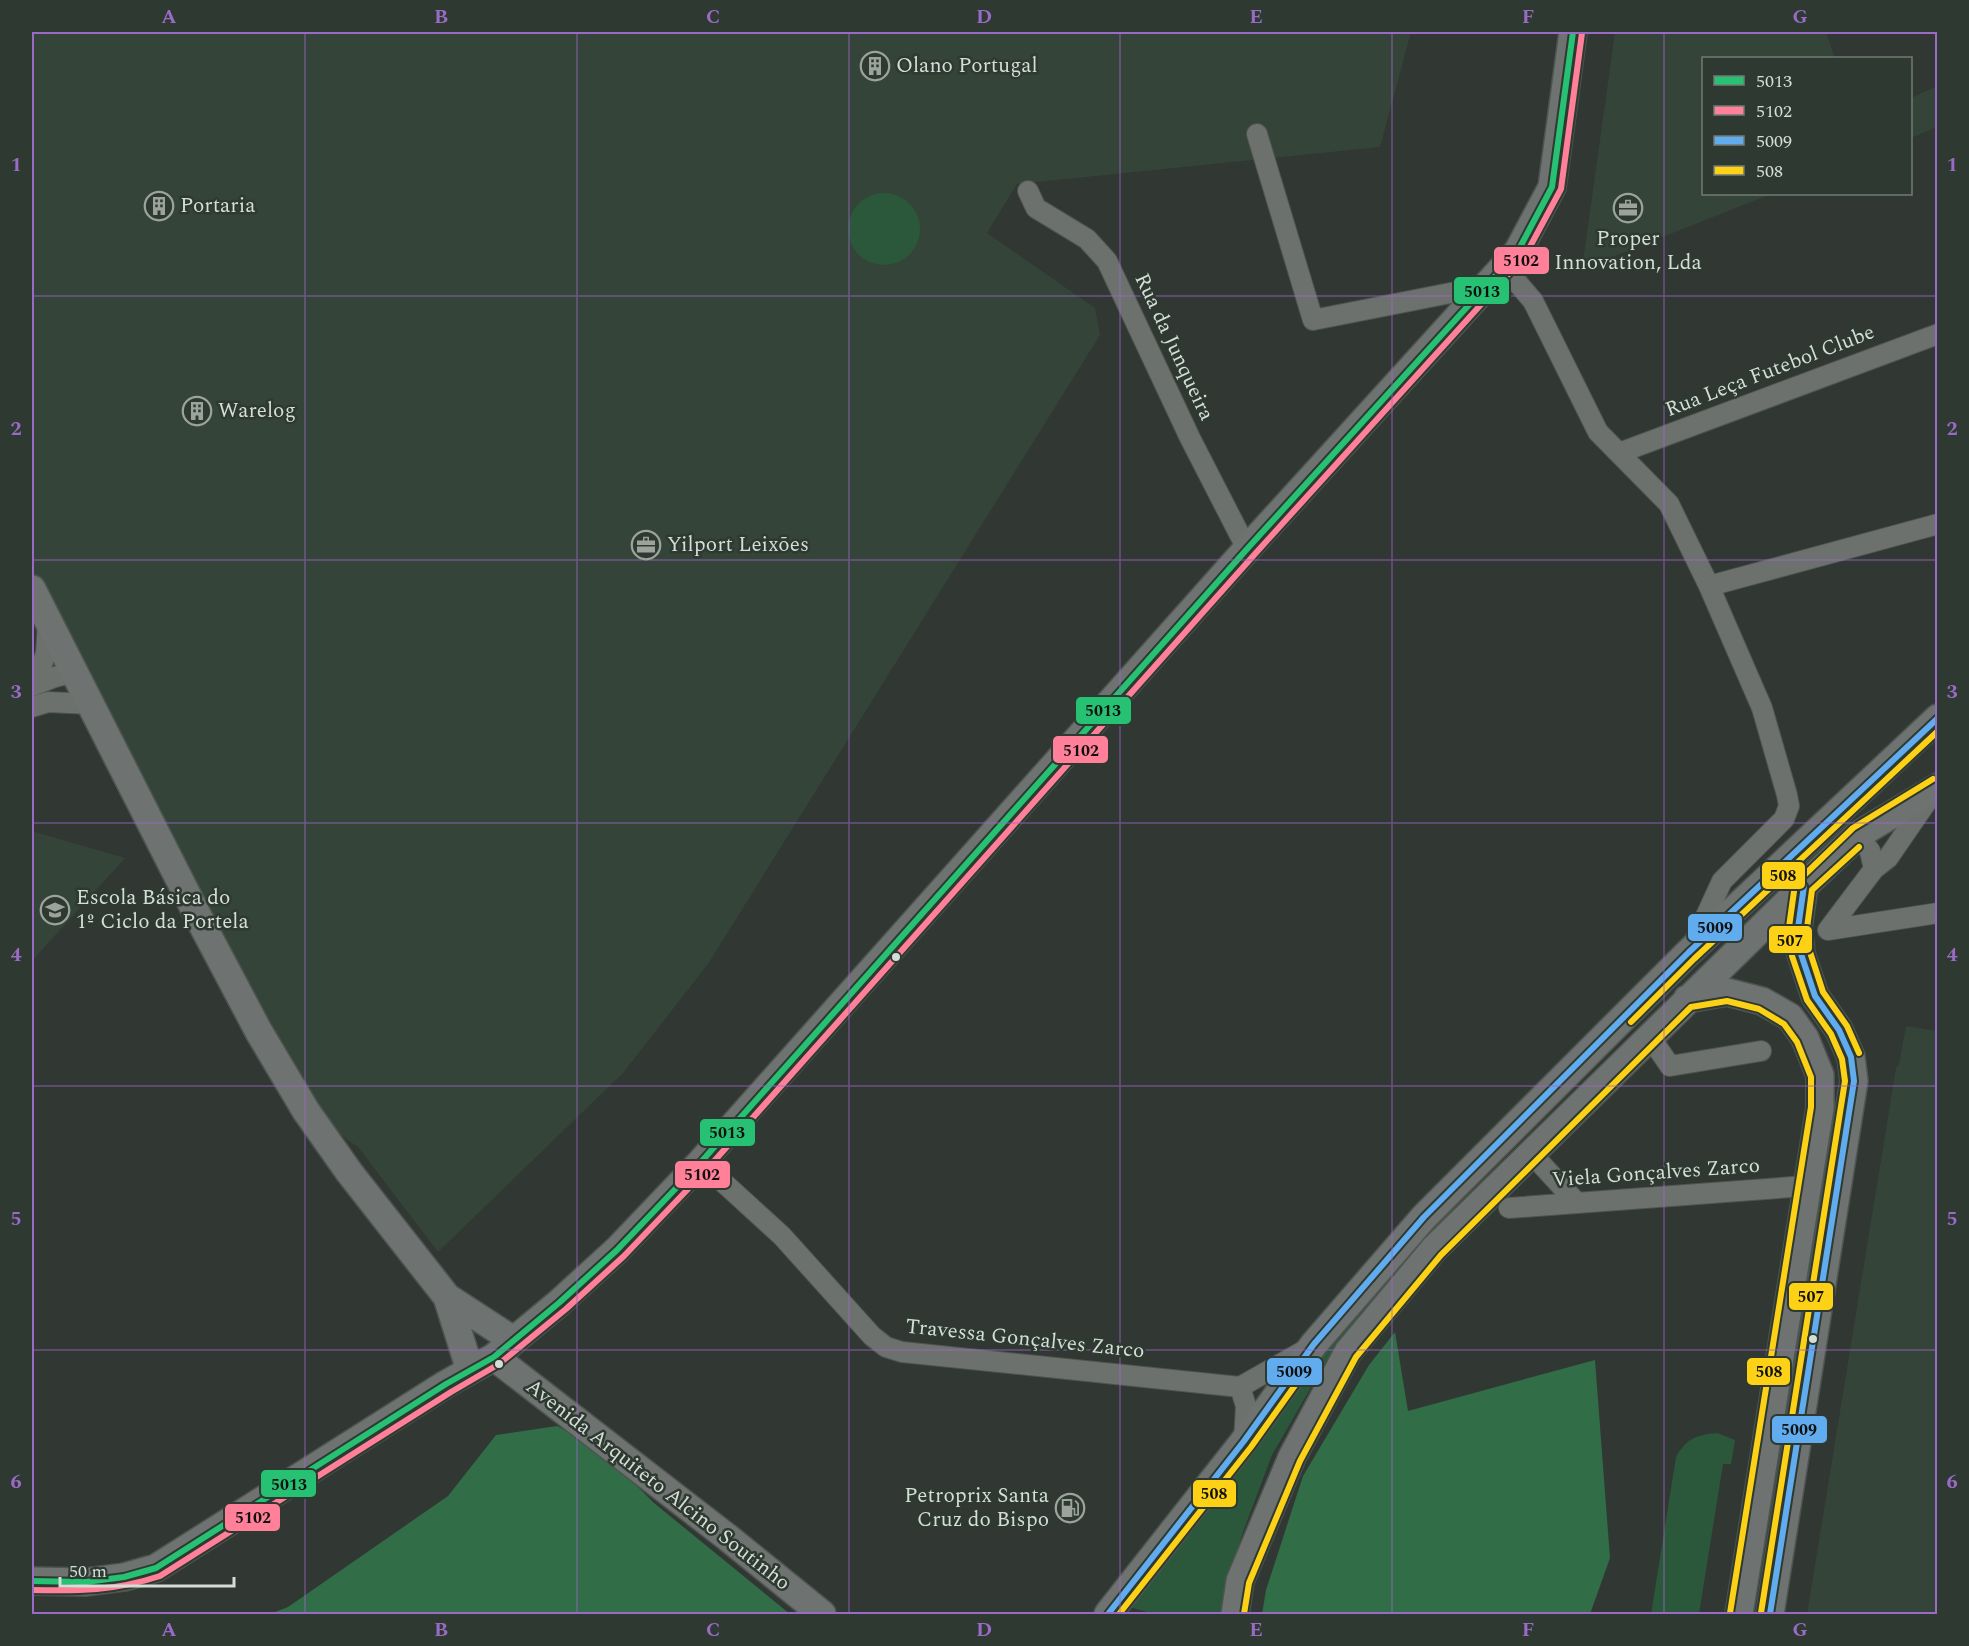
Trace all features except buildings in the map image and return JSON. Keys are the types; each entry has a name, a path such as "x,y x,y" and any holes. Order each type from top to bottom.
{"main road":[{"path":"32,1581 86,1582 124,1577 156,1568 503,1348 560,1302 617,1250 700,1162 1247,549 1518,251 1551,187 1573,32"},
{"name":"Avenida Arquiteto Alcino Soutinho","path":"32,589 259,1032 306,1111 349,1172 447,1296 503,1348 822,1614"},
{"path":"1108,1614 1244,1441 1314,1344 1424,1217 1688,953 1938,718"},
{"path":"1235,1614 1240,1581 1292,1456 1348,1352 1434,1249 1858,835 1937,787"},
{"path":"1770,1614 1854,1081 1851,1057 1839,1030 1815,996 1801,954 1798,928 1804,886"},
{"path":"1688,999 1727,992 1761,1001 1790,1017 1805,1038 1820,1075 1820,1108 1739,1614"},
{"name":"Avenida Arquiteto Alcino Soutinho","path":"447,1296 470,1370"}],"street":[{"path":"1257,134 1313,320 1495,277 1533,301 1598,432 1669,504 1709,586 1762,708 1789,806 1784,819 1722,881 1688,953"},
{"name":"Rua da Junqueira","path":"1028,191 1036,208 1087,239 1107,261 1190,438 1247,549"},
{"name":"Rua Leça Futebol Clube","path":"1619,453 1938,334"},
{"path":"1709,586 1938,524"},
{"path":"33,685 46,653 48,620"},
{"path":"33,685 74,672"},
{"path":"32,707 48,702 90,704"},
{"path":"1937,787 1888,858 1874,869 1828,930 1938,913"},
{"path":"1858,835 1870,851 1874,869"},
{"path":"1650,1037 1670,1066 1761,1051"},
{"path":"1531,1153 1577,1203"},
{"name":"Travessa Gonçalves Zarco","path":"700,1162 782,1236 872,1336 886,1347 902,1352 1240,1387"},
{"name":"Viela Gonçalves Zarco","path":"1509,1208 1806,1186"},
{"path":"1244,1441 1246,1406 1240,1387 1314,1344"}],"shaded area":[{"path":"32,32 1411,32 1380,147 1017,184 987,233 1095,308 1100,335 708,964 623,1073 438,1252 358,1147 306,1111 32,589"},
{"path":"1615,32 1826,32 1835,57 1702,57 1702,195 1768,195 1582,269"},
{"path":"1937,86 1937,127 1912,138 1912,98"},
{"name":"Escola Básica do 1º Ciclo da Portela","path":"32,831 125,858 32,961"},
{"path":"1906,1026 1937,1031 1937,1614 1807,1614 1896,1068 1899,1064"}],"green space":[{"path":"884,193 904,199 914,209 920,229 914,249 904,259 884,265 864,259 854,249 848,229 854,209 864,199"},
{"path":"1366,1299 1369,1302 1328,1358 1272,1455 1243,1532 1224,1597 1222,1614 1154,1614 1130,1607"},
{"path":"1395,1332 1408,1411 1595,1360 1610,1558 1590,1614 1262,1614 1266,1590 1303,1476 1369,1365"},
{"path":"557,1426 598,1447 654,1503 790,1614 270,1614 288,1607 448,1496 496,1435"},
{"path":"1717,1433 1735,1440 1731,1464 1723,1464 1699,1614 1651,1614 1676,1457 1693,1439"}],"transit line":[{"name":"5013","path":"32,1581 86,1582 124,1577 156,1568 446,1384 494,1357 560,1302 617,1250 701,1162 1247,549 1518,251 1552,187 1573,32"},
{"name":"5102","path":"32,1590 97,1589 128,1585 160,1576 499,1364 566,1309 624,1256 708,1168 1254,555 1525,256 1561,189 1582,33"},
{"name":"5009","path":"1108,1614 1244,1441 1314,1344 1424,1217 1688,953 1938,718"},
{"name":"508","path":"1631,1022 1694,959 1938,731"},
{"name":"507","path":"1761,1613 1845,1081 1842,1059 1831,1034 1807,1000 1792,956 1789,927 1795,884 1853,828 1933,779"},
{"name":"508","path":"1859,847 1812,890 1807,928 1810,952 1823,992 1847,1026 1859,1053"},
{"name":"5009","path":"1770,1614 1854,1081 1851,1057 1839,1030 1815,996 1801,954 1798,928 1804,886"},
{"name":"508","path":"1244,1614 1249,1583 1300,1461 1356,1357 1441,1255 1691,1007 1727,1001 1759,1009 1784,1024 1797,1042 1811,1077 1811,1107 1730,1613"},
{"name":"508","path":"1119,1614 1251,1447 1306,1370"}],"place":[{"name":"Olano Portugal","path":"875,66"},
{"name":"Portaria","path":"159,206"},
{"name":"Proper Innovation, Lda","path":"1628,208"},
{"name":"Warelog","path":"197,411"},
{"name":"Yilport Leixões","path":"646,545"},
{"name":"Escola Básica do 1º Ciclo da Portela","path":"55,910"},
{"name":"Petroprix Santa Cruz do Bispo","path":"1070,1508"}]}
